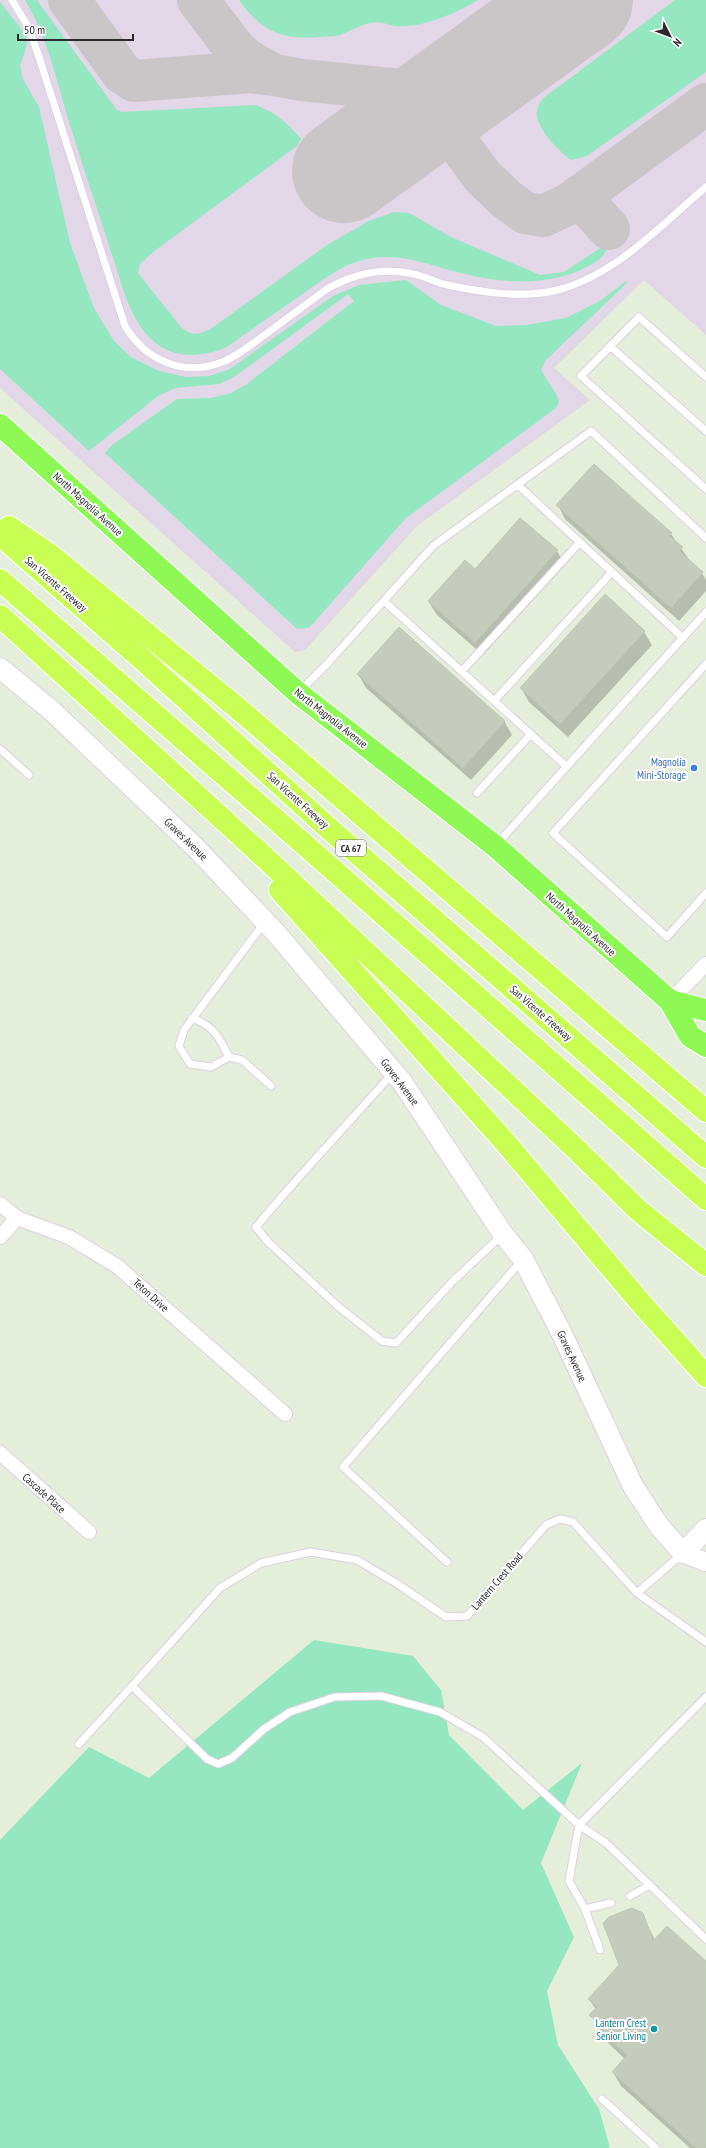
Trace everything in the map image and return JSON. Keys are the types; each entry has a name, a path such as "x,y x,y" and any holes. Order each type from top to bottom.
{"highway":[{"path":"0,520 49,554 235,706 706,1111"},
{"name":"San Vicente Freeway","path":"0,535 143,660 326,826 706,1157"},
{"name":"CA 67","path":"0,580 306,846 706,1199"},
{"path":"0,616 262,856 577,1150 638,1210 706,1265"},
{"path":"262,856 280,891 504,1141 640,1302 706,1376"}],"main road":[{"name":"North Magnolia Avenue","path":"0,425 298,693 495,846 670,1001 690,1036 706,1046"},
{"name":"Graves Avenue","path":"1,670 52,711 197,849 265,921 394,1072 502,1234 523,1259 562,1334 633,1486 659,1526 684,1553"},
{"name":"North Magnolia Avenue","path":"670,1001 706,1010"},
{"path":"684,1553 706,1529"}],"street":[{"path":"670,1001 706,964"},
{"name":"Teton Drive","path":"0,1204 17,1218 69,1237 117,1266 285,1414"},
{"path":"0,1237 17,1218"},
{"name":"Cascade Place","path":"0,1453 89,1532"},
{"name":"Graves Avenue","path":"684,1553 706,1562"}],"lane":[{"path":"12,0 29,28 125,326 131,337 147,353 175,366 187,368 207,366 235,356 327,289 342,280 362,274 382,271 402,272 455,286 518,294 544,292 572,286 600,272 624,257 706,187"},
{"path":"706,377 639,317 581,376 706,489"},
{"path":"610,346 706,432"},
{"path":"298,693 327,664 433,546 591,432 706,538"},
{"path":"518,484 683,638"},
{"path":"462,671 580,542"},
{"path":"494,701 612,572"},
{"path":"384,601 566,766"},
{"path":"495,846 706,612"},
{"path":"706,664 553,833 666,937 706,893"},
{"path":"477,793 531,734"},
{"path":"0,749 29,775"},
{"path":"265,921 192,1018 184,1030 179,1046 190,1064 211,1067 229,1057 242,1060 271,1086"},
{"path":"192,1018 206,1024 220,1038 229,1057"},
{"path":"394,1072 283,1194 256,1227 268,1242 340,1309 382,1341 396,1344 452,1282 502,1234"},
{"path":"447,1562 343,1467 523,1259"},
{"name":"Lantern Crest Road","path":"79,1744 220,1588 261,1563 310,1552 357,1560 396,1583 446,1617 467,1616 546,1525 560,1519 573,1522 637,1593 706,1642"},
{"path":"637,1593 684,1553"},
{"path":"132,1686 206,1759 218,1764 232,1758 264,1729 290,1712 335,1696 381,1696 440,1712 483,1737 579,1825 606,1843 706,1939"},
{"path":"600,1950 585,1909 569,1881 579,1825 706,1697"},
{"path":"630,1896 650,1885"},
{"path":"585,1909 611,1903"},
{"path":"602,2099 656,2148"}],"shaded area":[{"path":"0,0 706,0 706,335 644,280 554,368 590,400 417,526 305,650 295,652 0,388"}],"green space":[{"path":"25,0 37,0 117,110 122,112 256,105 281,119 291,127 301,139 297,146 153,252 140,264 138,273 181,327 188,332 197,334 209,330 327,245 369,221 394,212 409,213 451,237 540,275 564,272 605,245 607,247 606,251 597,261 587,267 571,274 538,281 503,281 469,275 417,261 393,257 368,259 342,268 329,276 227,347 217,351 196,355 186,355 167,350 149,337 130,308 75,141 46,45"},
{"path":"239,0 478,0 449,15 417,25 395,26 377,22 363,25 338,36 306,38 283,35 264,26 247,11"},
{"path":"675,0 706,0 706,72 587,156 571,160 554,145 539,124 537,110 542,99"},
{"path":"0,2 20,27 26,38 27,45 20,66 23,79 39,107 70,243 94,308 114,341 131,357 159,371 186,377 209,376 230,369 333,296 359,285 406,280 441,305 496,326 527,325 566,318 600,301 626,281 627,283 546,360 541,370 556,394 559,402 556,408 406,518 310,627 302,629 296,628 105,453 112,445 177,399 211,398 231,393 247,384 354,301 348,294 234,377 219,384 175,388 158,396 89,451 0,369"},
{"path":"314,1640 413,1656 441,1690 449,1735 523,1810 582,1763 541,1863 574,1937 547,1991 558,2045 599,2109 610,2148 0,2148 0,1840 89,1747 149,1778"}],"building":[{"path":"594,464 672,533 669,536 683,547 679,551 703,572 671,608 556,505"},
{"path":"520,518 558,550 475,643 428,601 465,560 475,569"},
{"path":"605,594 645,631 560,724 520,688"},
{"path":"399,627 505,721 463,768 357,674"},
{"name":"Lantern Crest Senior Living","path":"632,1908 643,1913 653,1941 667,1926 706,1961 706,2148 696,2148 612,2072 627,2055 600,2030 603,2027 589,2015 597,2007 588,1999 619,1965 603,1923 609,1917"}],"taxiway":[{"path":"69,0 122,73 134,81 250,72 274,75"},
{"path":"198,0 235,49 246,59 274,75 302,80 450,95"},
{"path":"432,108 483,177 505,198 525,213 543,216 569,204 706,104"},
{"path":"579,196 609,229"}],"runway":[{"path":"344,171 581,0"}],"place":[{"name":"Magnolia Mini-Storage","path":"694,768"},
{"name":"Lantern Crest Senior Living","path":"654,2029"}]}
